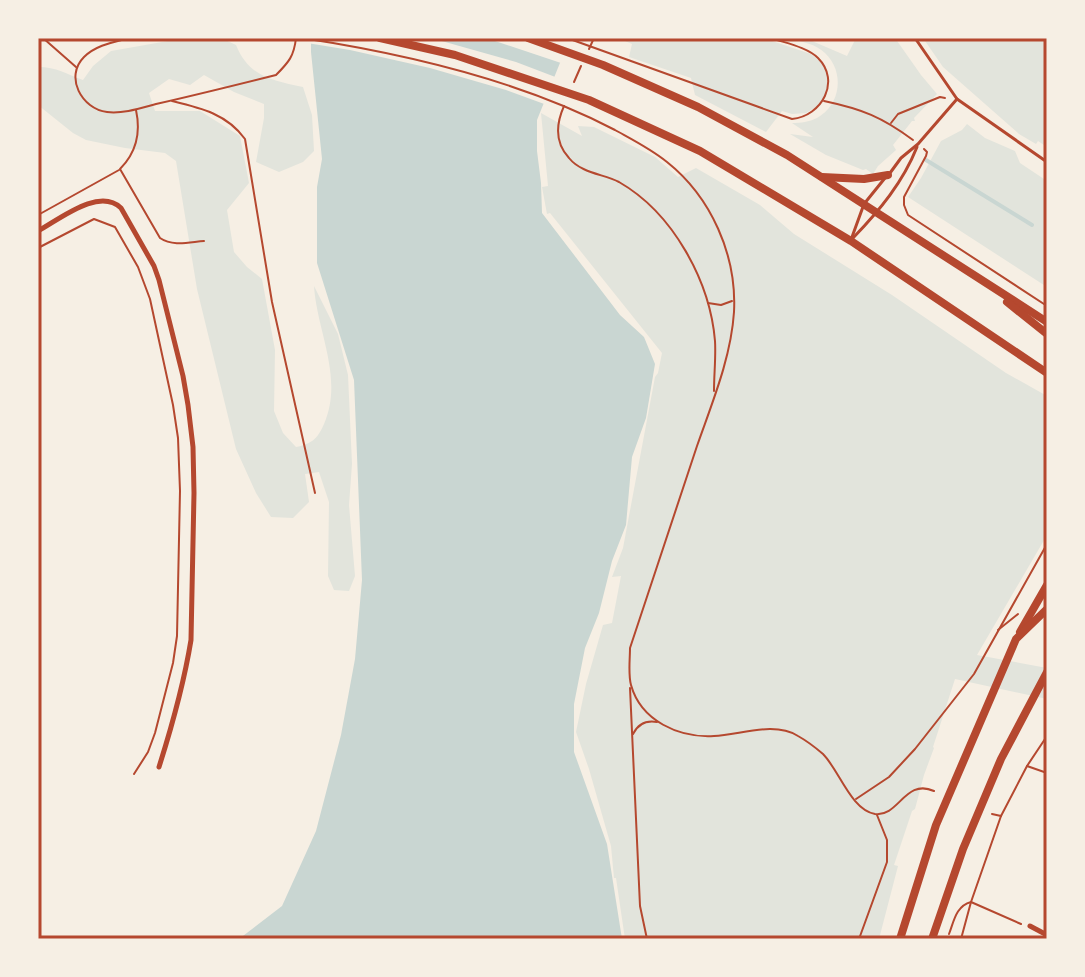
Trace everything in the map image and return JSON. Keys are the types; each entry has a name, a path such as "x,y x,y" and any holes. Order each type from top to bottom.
{"main road":[{"path":"380,38 455,55 589,100 700,151 851,241 1047,373"},
{"path":"528,38 603,65 698,107 787,155 1047,322"},
{"path":"822,176 864,179 888,175"},
{"path":"972,274 1047,334"},
{"path":"900,939 936,825 1016,639 1047,585"},
{"path":"1016,639 1047,609"},
{"path":"932,939 963,849 1001,759 1047,672"}],"street":[{"path":"38,231 93,201 108,200 121,208 154,266 183,376 194,463 191,640 176,710 159,767"},
{"path":"1030,926 1047,935"}],"lane":[{"path":"915,38 957,99 1047,162"},
{"path":"851,241 864,204 901,158 918,144 957,99"},
{"path":"851,241 877,213 910,165 918,144"}],"path":[{"path":"43,38 77,68"},
{"path":"129,38 90,52 77,68 77,88 92,106 110,112 136,109 276,75 289,62 296,38"},
{"path":"302,38 398,55 449,68 584,114 667,161 704,203 718,228 733,282 730,338 714,396 630,648 640,906 647,939"},
{"path":"567,38 792,119 810,114 823,101 828,83 826,71 811,52 771,38"},
{"path":"588,51 594,38"},
{"path":"570,92 582,65"},
{"path":"890,124 898,114 940,97 957,99"},
{"path":"172,101 220,115 236,127 245,139 272,302 315,493"},
{"path":"823,101 855,108 890,124 927,152 905,194 904,205 908,215 1047,306"},
{"path":"565,105 558,127 559,140 565,153 579,167 618,182 644,202 667,225 686,251 708,303 715,342 714,396"},
{"path":"38,215 128,162 137,142 136,109"},
{"path":"120,169 164,242 204,241"},
{"path":"38,248 94,219 115,227 147,288 173,405 180,491 177,636 155,733 148,752 134,774"},
{"path":"708,303 721,305 733,301"},
{"path":"855,800 889,777 974,674 1047,544"},
{"path":"630,682 641,704 658,723"},
{"path":"632,737 641,724 649,721 700,736 768,729 795,734 824,755 855,800 866,810 877,814 889,810 911,792 928,788 934,791"},
{"path":"961,939 1001,816 1047,736"},
{"path":"1027,766 1047,773"},
{"path":"859,939 887,862 887,840 877,814"},
{"path":"992,814 1001,816"},
{"path":"949,934 957,912 971,902 1016,923 1030,926"}],"shaded area":[{"path":"185,38 221,38 236,45 241,56 255,71 303,87 312,115 314,151 303,162 279,172 256,162 264,104 204,75 190,85 169,79 149,93 155,111 200,111 240,136 249,183 227,210 234,252 262,279 275,350 274,411 283,433 296,447 317,437 324,424 331,390 328,355 314,286 338,334 348,375 352,464 349,505 355,576 349,591 334,590 328,576 329,502 319,472 305,474 309,502 293,518 271,517 236,449 197,289 176,161 165,153 86,140 38,105 38,67 83,80 93,66 111,51"},
{"path":"311,38 570,38 537,120 542,213 620,315 644,337 655,364 646,418 632,457 626,525 585,648 574,704 574,752 607,844 622,939 239,939 282,906 316,831 341,735 355,659 362,580 354,380 317,263 317,187 322,159"},
{"path":"618,38 763,38 811,54 823,64 828,76 827,94 821,104 806,113 782,111 766,132 695,95 691,78 629,57 632,44"},
{"path":"790,38 805,38 847,56 856,38 895,38 937,94 893,145 896,150 873,174 826,155 790,134 813,137 792,123 817,118 825,112 835,97 838,78 836,69 821,50"},
{"path":"923,38 1047,38 1047,147 1019,134 943,67"},
{"path":"541,113 582,136 578,126 594,127 655,157 678,177 696,168 760,205 794,234 892,295 1006,373 1047,396 1047,535 977,655 1047,668 1047,699 955,679 915,809 894,865 898,866 879,939 625,939 611,846 576,732 603,625 612,623 621,576 612,577 623,548 662,353 550,213 547,214 542,187 548,186"},
{"path":"967,124 985,138 1015,151 1020,163 1047,181 1047,287 908,197 941,141"}],"pier":[{"path":"307,38 431,38 516,62 558,78 547,105 430,68 307,43"},
{"path":"486,38 571,38 574,39 564,64"}],"waterway":[{"path":"926,160 1032,225"}]}
